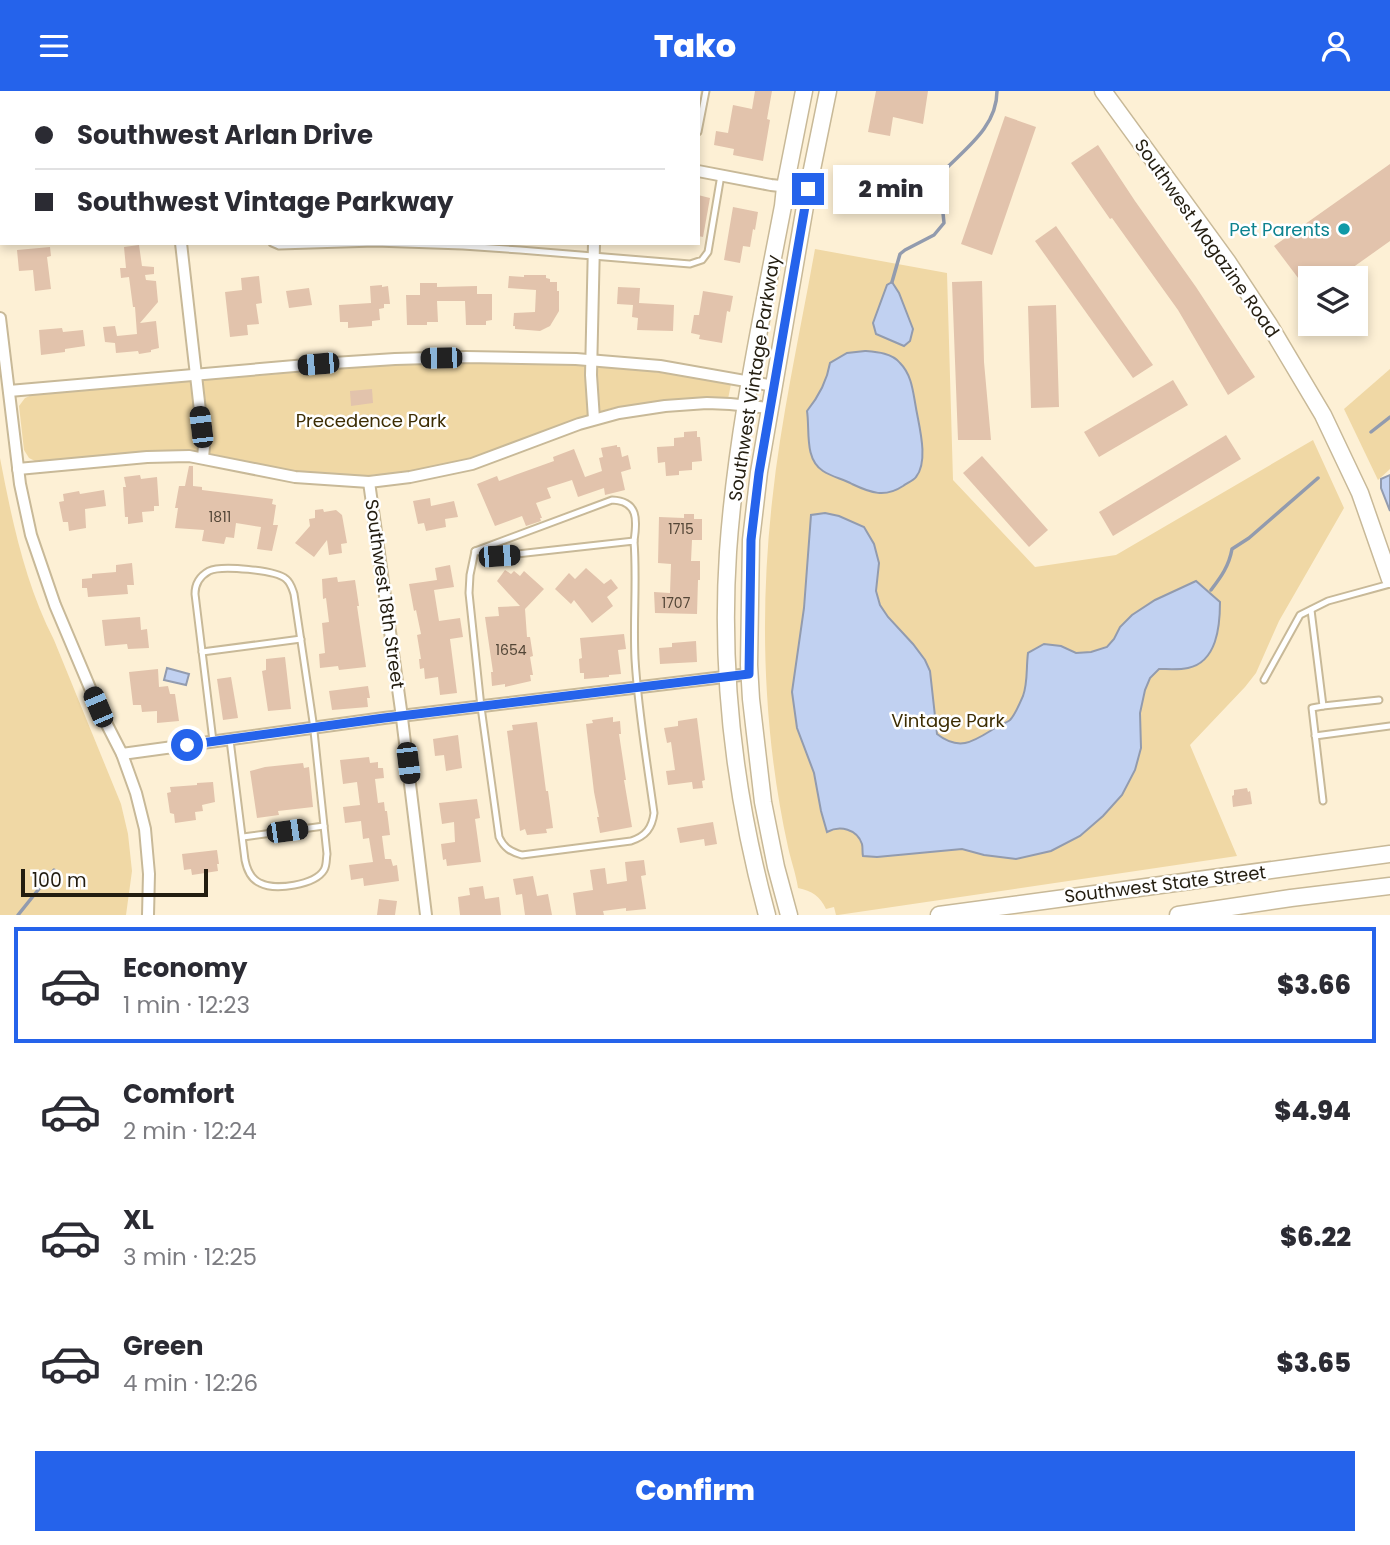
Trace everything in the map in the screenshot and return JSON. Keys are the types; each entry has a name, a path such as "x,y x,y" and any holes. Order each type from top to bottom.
{"street":[{"name":"Southwest Vintage Parkway","path":"767,915 741,806 732,740 727,677 728,555 746,405 804,91"},
{"name":"Southwest Vintage Parkway","path":"789,915 763,802 749,674 751,540 770,408 828,91"},
{"name":"Southwest Magazine Road","path":"1103,91 1227,261 1317,405 1360,493 1390,581"},
{"path":"700,171 808,189"},
{"path":"181,245 204,446 203,458"},
{"path":"594,245 591,359 594,419"},
{"path":"0,318 18,469 31,535 41,568 98,707 122,754 136,793 145,829 149,874 148,915"},
{"path":"9,391 394,359 532,357 591,359 660,366 774,386"},
{"path":"18,469 147,457 189,456 295,477 369,481 410,477 472,464 594,419 654,407 707,403 770,408"},
{"name":"Southwest 18th Street","path":"369,481 402,716 426,915"},
{"path":"122,754 402,716 749,674"},
{"name":"Southwest State Street","path":"939,915 1390,854"},
{"name":"Southwest State Street","path":"1178,915 1390,886"}],"lane":[{"path":"700,122 706,91"},
{"path":"435,245 690,264 702,260 710,244 721,175"},
{"path":"277,245 299,245"},
{"path":"612,500 626,503 635,514 634,631 637,688 654,813 650,828 639,838 522,855 514,853 501,842 481,707 469,593 475,551 612,500"},
{"path":"475,551 499,556 634,541"},
{"path":"213,741 195,587 205,574 221,568 276,574 287,580 294,594 313,728 327,853 322,873 312,880 268,886 255,880 246,866 230,739"},
{"path":"1264,680 1300,615 1328,601 1390,581"},
{"path":"1311,610 1324,706"},
{"path":"202,652 301,639"},
{"path":"1323,801 1312,708 1379,700"},
{"path":"1315,736 1390,726"},
{"path":"243,837 324,825"}],"green space":[{"name":"Vintage Park","path":"815,249 947,273 953,480 1035,567 1116,555 1313,440 1344,508 1279,621 1256,673 1190,745 1237,856 838,915 834,907 826,909 815,895 798,888 784,828 772,752 766,670 765,598 776,470"},
{"name":"Precedence Park","path":"395,364 584,364 731,384 728,399 673,400 612,408 470,459 406,472 359,476 300,472 197,451 136,452 35,461 29,458 24,450 19,406 25,398 32,395"},
{"path":"1390,369 1390,469 1378,480 1344,409"},
{"path":"0,458 27,574 121,804 132,871 126,915 0,915"}],"water":[{"path":"892,282 913,329 910,341 904,346 876,334 873,323 887,285"},
{"path":"865,351 889,355 904,368 911,384 921,434 922,462 916,477 896,490 884,493 865,490 830,475 817,466 810,452 807,411 822,388 830,363 847,353"},
{"path":"1390,475 1390,511 1381,488 1381,479"},
{"path":"825,513 864,527 874,544 879,563 876,591 880,605 925,660 930,671 937,734 953,742 967,743 1010,720 1025,691 1028,653 1044,644 1061,646 1076,653 1107,647 1132,615 1155,600 1196,581 1220,602 1218,632 1205,659 1188,668 1159,669 1150,678 1140,713 1141,748 1135,770 1122,795 1080,836 1051,851 1016,859 962,849 877,857 863,856 860,839 848,830 827,832 814,773 797,728 792,692 804,608 811,515"},
{"path":"167,668 189,674 186,685 164,680"}],"building":[{"path":"755,91 772,91 763,161 733,155 734,149 714,145 716,131 728,133 733,105 752,109"},
{"path":"876,91 928,91 923,124 893,117 890,136 868,132"},
{"path":"1005,116 1036,127 992,255 961,244"},
{"path":"1098,145 1255,377 1228,395 1178,310 1071,163"},
{"name":"Pet Parents","path":"1390,164 1390,241 1355,266 1298,266 1298,278 1274,246"},
{"path":"700,196 710,198 703,237 700,236"},
{"path":"733,207 758,212 750,247 743,246 740,263 724,260"},
{"path":"1056,226 1153,365 1133,378 1035,241"},
{"path":"139,245 142,266 154,267 154,274 145,275 146,280 156,281 158,302 140,323 156,321 159,348 139,354 138,351 116,353 115,343 105,342 103,327 115,326 117,336 137,334 129,277 121,278 120,268 126,268 124,247"},
{"path":"50,247 51,256 47,257 51,289 35,291 33,270 19,271 17,250"},
{"path":"546,275 550,282 557,282 559,311 550,326 540,331 515,329 513,326 514,313 535,312 536,290 508,288 509,276"},
{"path":"259,276 262,303 256,304 259,324 247,325 248,335 230,337 225,292 242,290 241,278"},
{"path":"982,281 984,362 991,440 958,440 952,282"},
{"path":"420,283 437,283 437,287 477,286 477,294 492,294 492,320 486,321 486,325 466,325 465,301 437,301 438,322 407,325 406,295 420,295"},
{"path":"370,286 388,286 390,304 384,304 384,308 379,309 380,320 372,321 372,326 348,328 348,322 340,322 339,305 371,303"},
{"path":"618,287 640,288 639,303 674,305 673,331 637,330 638,318 632,317 633,305 617,304"},
{"path":"309,288 312,305 289,308 286,291"},
{"path":"703,291 733,296 730,312 727,311 722,343 699,339 700,335 691,333 694,315 699,315"},
{"path":"1056,305 1059,407 1031,408 1028,306"},
{"path":"62,328 63,332 83,330 85,346 41,355 39,330"},
{"path":"1173,380 1188,405 1099,457 1084,432"},
{"path":"372,389 373,403 351,406 350,391"},
{"path":"697,431 702,461 692,462 692,470 666,476 665,462 658,463 657,447 674,446 674,438 684,437 684,432"},
{"path":"1226,435 1241,459 1113,536 1099,512"},
{"path":"617,445 622,457 628,455 631,469 621,472 625,490 605,495 604,488 578,497 572,480 547,488 551,498 536,503 541,521 526,526 522,516 495,526 477,484 497,476 499,481 554,461 553,457 574,449 585,477 602,471 599,458 603,457 601,448"},
{"path":"982,456 1048,530 1029,547 963,473"},
{"path":"189,466 193,466 193,486 202,487 202,490 273,499 272,504 276,505 273,525 278,525 272,551 257,549 261,527 236,523 234,538 226,537 224,544 202,541 204,530 175,528 179,486 185,486"},
{"path":"140,475 141,479 157,477 159,506 154,506 154,511 142,512 143,522 128,524 128,517 125,517 124,477"},
{"path":"104,490 106,506 85,509 86,528 69,531 68,522 63,522 59,502 64,501 63,494"},
{"path":"430,498 431,506 454,501 458,517 445,519 446,527 426,531 424,523 418,524 413,501"},
{"path":"323,509 324,512 336,510 342,515 347,543 341,544 342,553 329,555 327,540 314,557 295,543 310,526 309,519 315,518 315,510"},
{"path":"684,514 694,514 694,519 702,519 702,540 692,540 691,561 700,561 697,614 655,613 654,592 670,593 671,564 658,563 659,517 684,518"},
{"path":"132,563 134,585 127,585 128,594 88,597 87,588 82,588 82,579 92,578 92,574 116,572 116,565"},
{"path":"450,565 454,587 434,590 439,621 460,618 463,637 450,639 457,693 440,695 438,677 425,679 424,668 420,669 417,635 421,634 409,584 437,580 435,568"},
{"path":"586,568 604,584 611,579 618,588 607,597 613,606 592,623 574,600 571,604 555,589 569,573 575,579"},
{"path":"505,570 511,574 514,571 520,576 524,571 544,589 525,609 527,637 530,637 533,656 530,657 533,675 530,675 531,681 505,687 505,684 492,686 493,672 485,617 499,616 498,607 520,606 497,581"},
{"path":"337,577 338,582 355,580 366,667 339,670 338,666 320,668 319,654 325,653 322,623 329,622 326,598 323,599 322,579"},
{"path":"140,617 141,630 147,629 149,648 128,649 127,644 105,646 102,620"},
{"path":"624,634 626,649 618,650 621,674 584,679 584,673 580,673 580,638"},
{"path":"696,641 697,662 660,664 659,648 672,647 672,643"},
{"path":"285,657 291,709 268,711 262,671 266,670 266,659"},
{"path":"158,669 159,687 168,686 170,694 175,694 179,721 157,723 157,711 142,712 141,705 133,705 129,672"},
{"path":"231,677 238,718 223,720 217,679"},
{"path":"368,686 368,707 332,710 329,691"},
{"path":"613,717 613,722 620,721 624,780 632,827 600,833 586,724 593,723 592,720"},
{"path":"697,718 705,780 702,781 703,788 693,789 692,782 668,785 666,771 675,770 671,742 667,743 664,728 678,726 678,721"},
{"path":"537,722 553,828 546,829 547,833 527,835 525,829 520,831 507,731 513,730 512,725"},
{"path":"458,735 462,768 446,771 444,755 435,756 433,739"},
{"path":"369,757 370,763 378,762 378,768 383,768 384,778 375,779 378,803 384,802 387,811 390,835 382,836 385,859 391,859 393,866 397,865 399,881 364,886 363,878 351,880 349,865 373,862 369,838 363,839 361,821 345,823 343,807 360,805 357,782 343,784 340,760"},
{"path":"303,763 304,768 309,767 313,807 278,811 279,815 257,818 250,771"},
{"path":"213,782 215,802 202,805 203,811 195,812 196,820 175,823 174,814 170,813 167,793 171,792 170,787"},
{"path":"1247,788 1252,804 1233,807 1234,790"},
{"path":"477,799 480,818 475,819 481,862 447,866 446,859 443,860 441,844 455,842 454,822 442,824 439,803"},
{"path":"713,822 717,844 705,846 704,839 680,843 677,828"},
{"path":"217,850 218,871 192,875 191,869 184,870 182,854"},
{"path":"644,860 646,875 641,876 646,909 626,911 626,908 603,911 604,915 576,915 573,893 593,890 590,870 605,868 607,884 627,881 625,862"},
{"path":"533,876 537,896 548,894 552,915 525,915 522,894 516,895 513,879"},
{"path":"483,886 485,899 499,897 501,915 460,915 458,897 470,895 469,888"},
{"path":"379,899 397,901 395,915 377,915"}],"waterway":[{"path":"892,282 900,254 934,235 944,223 937,178 984,129 991,117 997,91"},
{"path":"1371,432 1390,417"},
{"path":"1211,590 1224,571 1232,549 1249,538 1318,478"},
{"path":"18,915 54,870"}],"place":[{"name":"Pet Parents","path":"1344,229"}],"route":[{"path":"187,745 749,674 751,540 759,473 808,189"}]}
